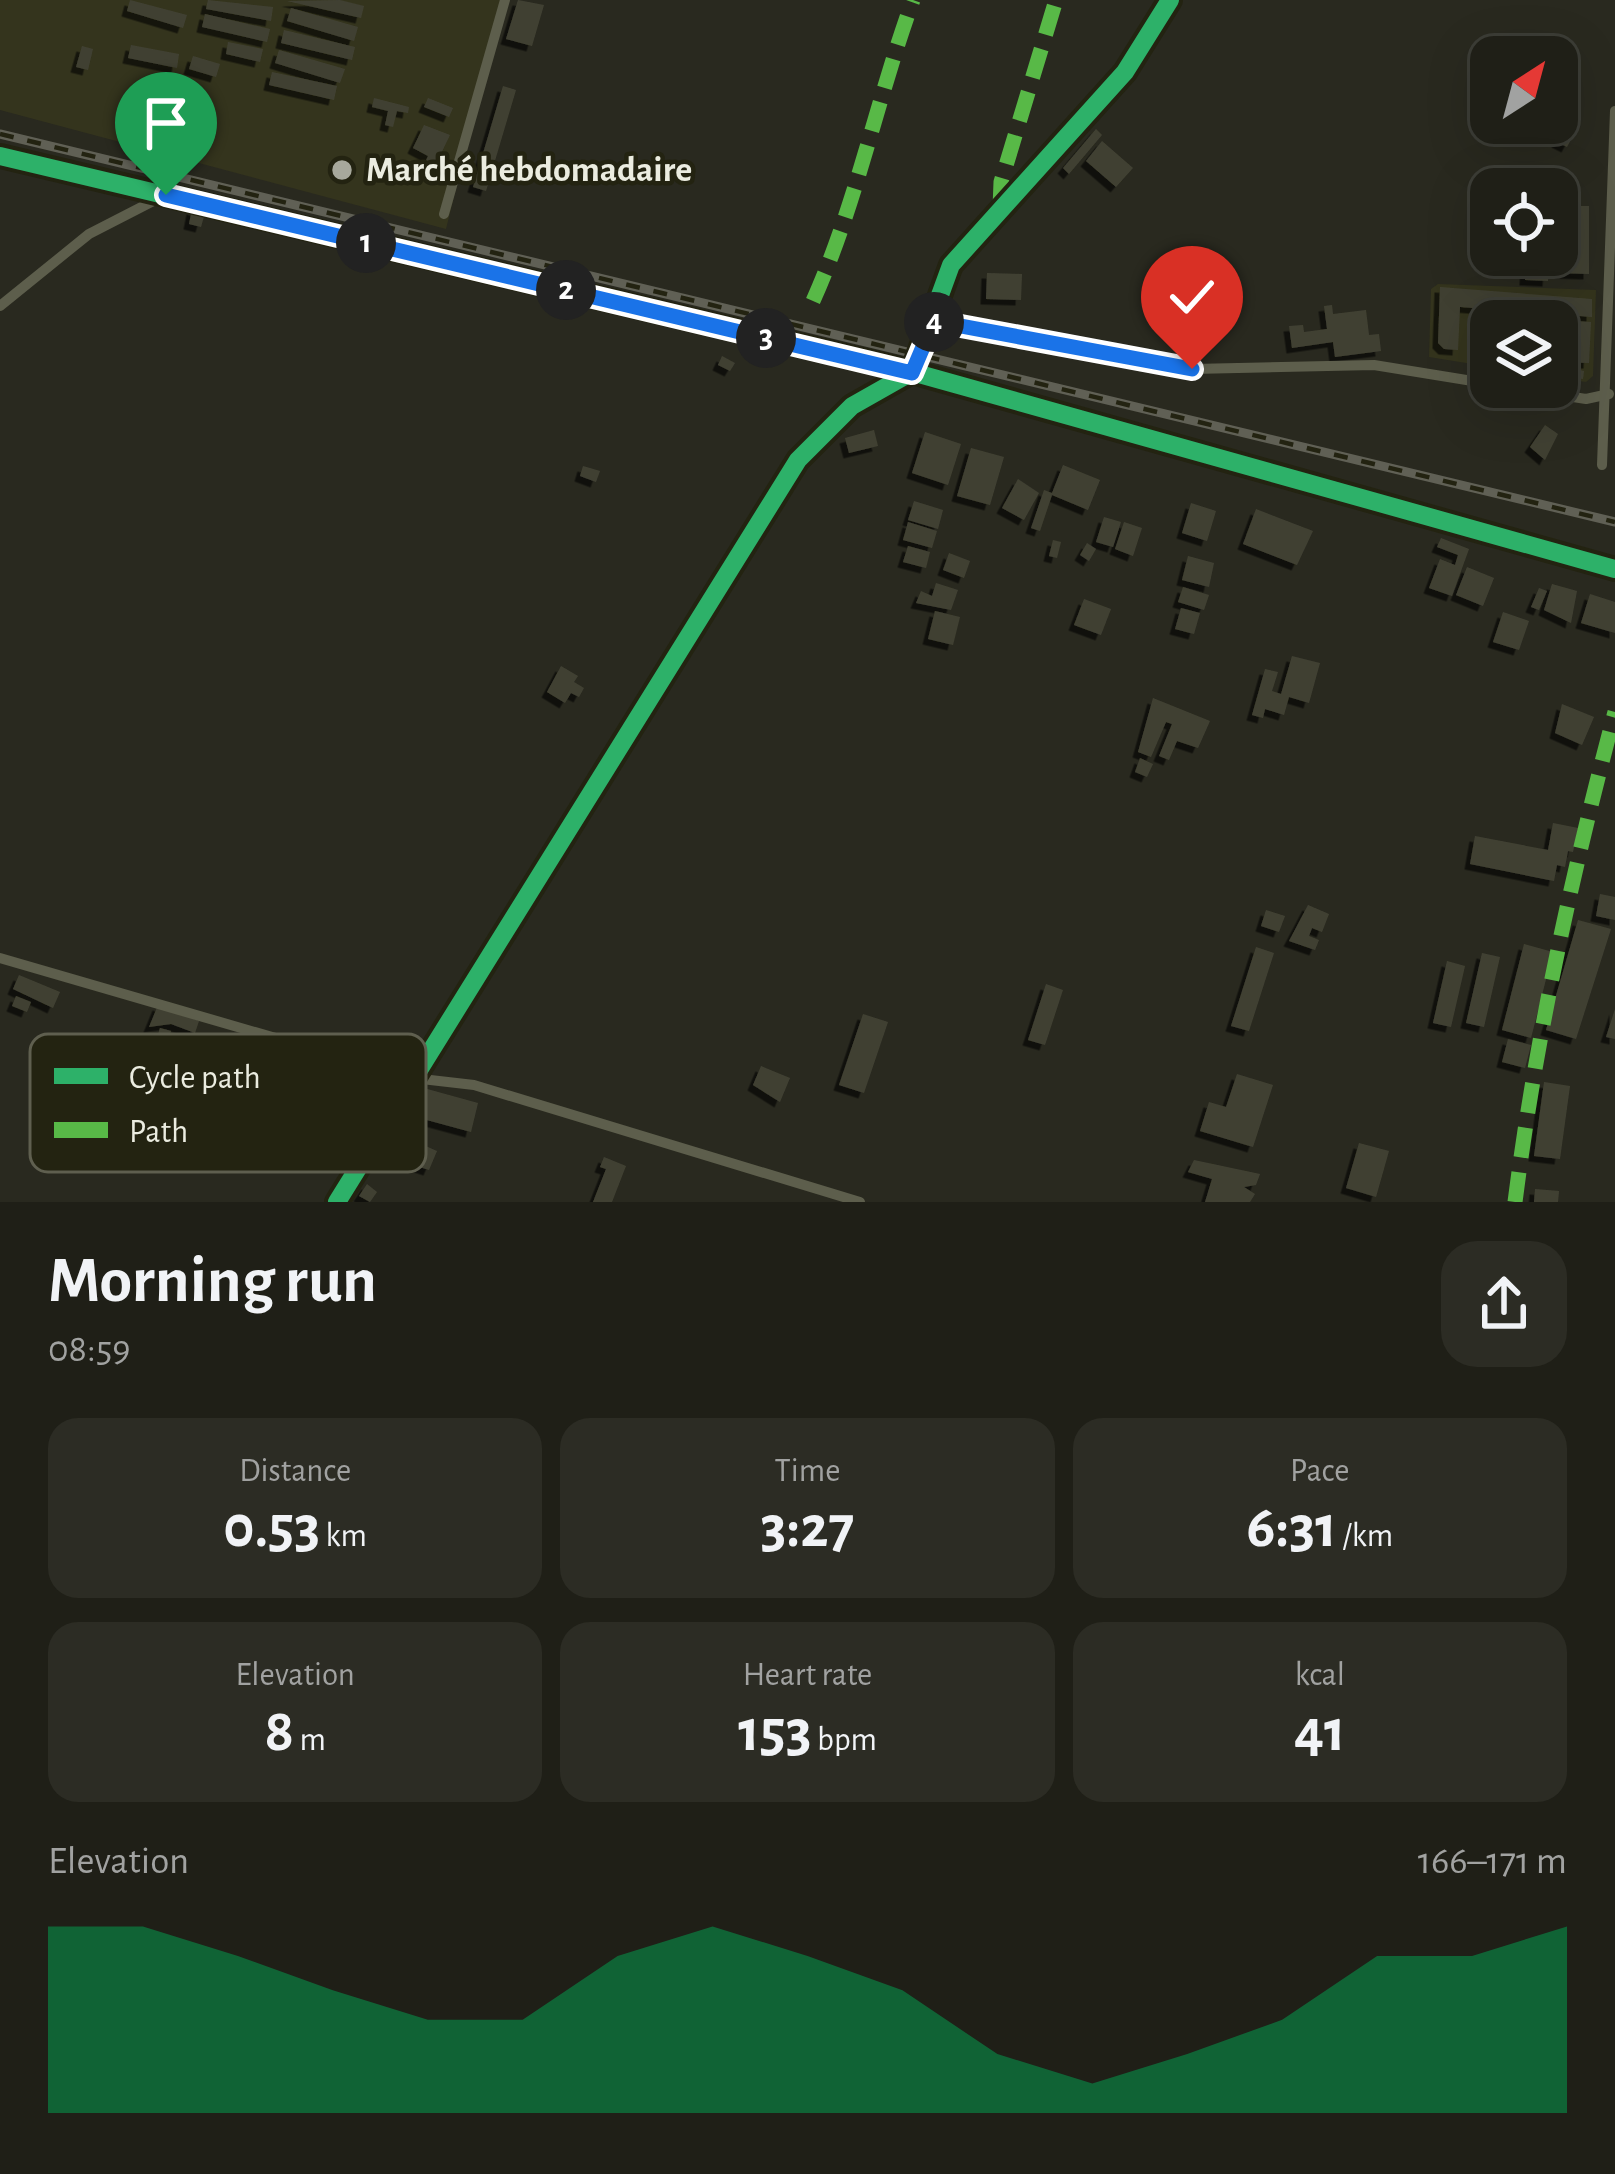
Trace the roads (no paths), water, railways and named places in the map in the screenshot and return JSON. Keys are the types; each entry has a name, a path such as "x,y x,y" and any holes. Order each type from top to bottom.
{"street":[{"path":"444,214 505,0"},
{"path":"426,1057 798,460 851,406 912,373 951,265 1125,72 1169,0"},
{"path":"1602,465 1609,394 1615,111"},
{"path":"0,155 912,373 1615,569"},
{"path":"0,306 89,234 129,209 166,195"},
{"path":"934,321 1192,369 1374,365 1470,381"},
{"path":"1578,398 1609,394"},
{"path":"0,958 262,1034"},
{"path":"426,1079 474,1084 860,1202"},
{"path":"337,1202 355,1172"}],"railway":[{"path":"0,134 1615,522"}],"place":[{"name":"Marché hebdomadaire","path":"342,170"}]}
